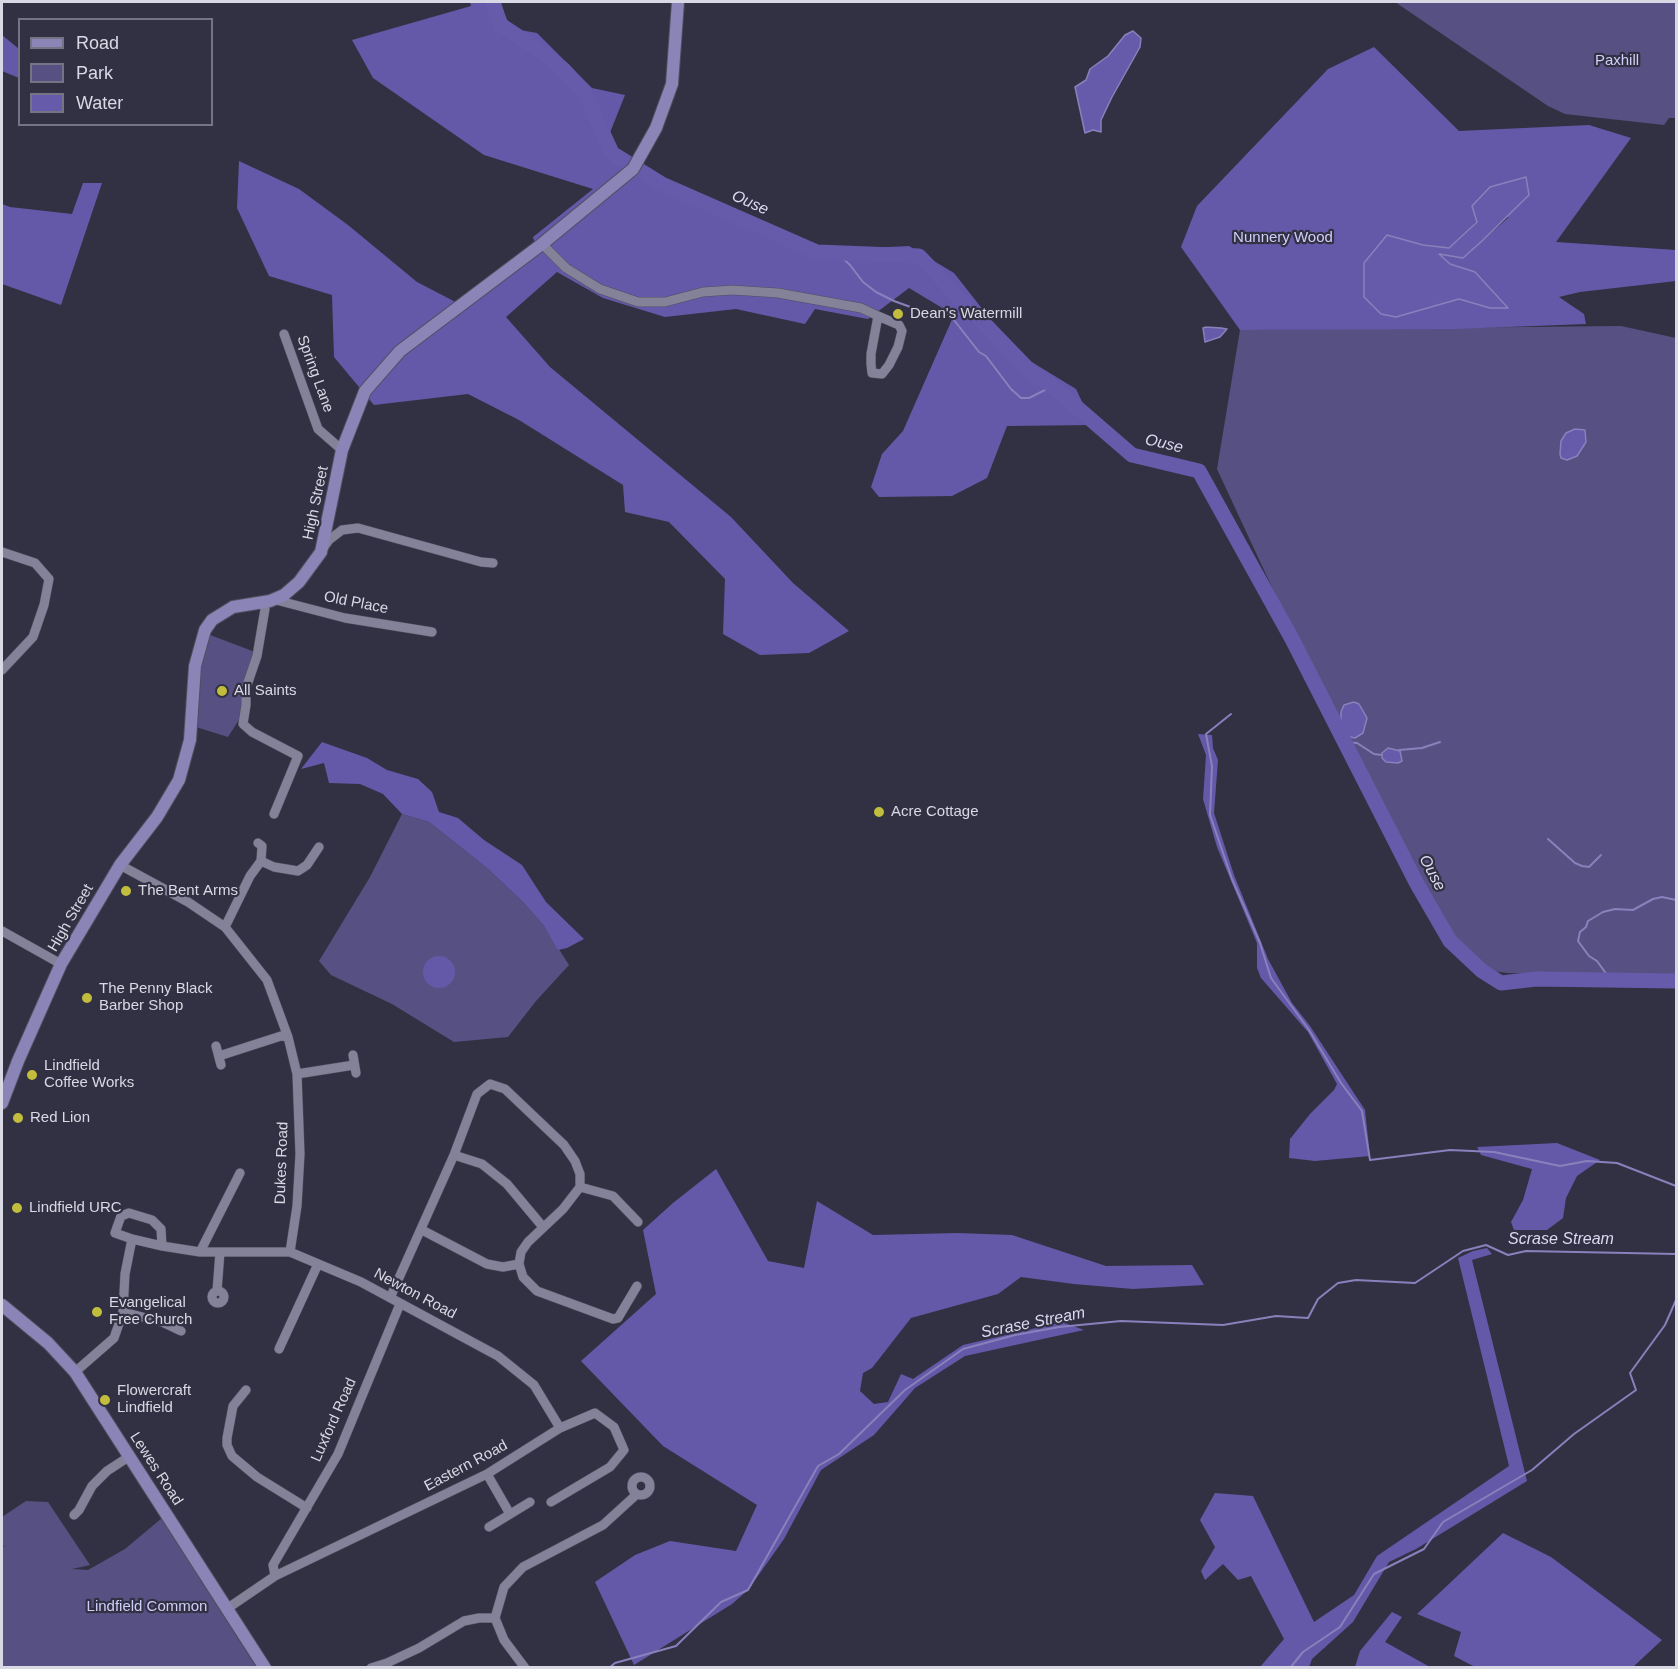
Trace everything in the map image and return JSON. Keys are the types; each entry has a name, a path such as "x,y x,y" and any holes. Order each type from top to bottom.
{"main road":[{"name":"High Street","path":"2,1103 61,964 120,865 157,817 179,780 190,740 195,666 205,630 212,620 233,607 276,600 284,596 299,582 321,552 342,450 365,391 400,351 542,244 635,167 656,128 672,84 678,2"},
{"name":"Lewes Road","path":"2,1305 48,1343 75,1372 265,1668"}],"street":[{"path":"542,244 566,268 600,289 638,302 665,302 703,292 732,290 778,293 861,308 899,325 902,331 898,347 889,366 882,374 872,373 871,364 878,316"},
{"name":"Spring Lane","path":"284,334 318,429 342,450"},
{"path":"321,552 329,540 342,530 358,528 481,562 493,563"},
{"path":"2,552 35,563 49,579 44,605 33,637 2,670"},
{"name":"Old Place","path":"276,600 345,618 432,632"},
{"path":"262,603 265,609 259,644 246,688 243,724 252,732 298,756 274,814"},
{"path":"225,927 250,876 261,861 262,846 258,843"},
{"path":"261,861 274,867 297,872 307,865 319,848"},
{"name":"Dukes Road","path":"120,865 188,902 225,927 267,980 297,1074 300,1154 297,1206 290,1252"},
{"path":"2,931 61,964"},
{"path":"216,1046 220,1061 285,1033"},
{"path":"297,1074 354,1065"},
{"path":"390,1298 454,1155 477,1094 490,1084 505,1089 564,1144 580,1174 580,1187 563,1209 528,1242 521,1252 519,1264 523,1277 537,1291 614,1319 618,1318 637,1286"},
{"path":"454,1155 482,1164 507,1184 543,1227"},
{"path":"200,1252 240,1173"},
{"path":"580,1187 613,1196 638,1222"},
{"path":"75,1372 114,1338 123,1312 125,1274 132,1239 115,1233 121,1216 129,1213 152,1220 161,1229 162,1246"},
{"path":"422,1230 487,1264 503,1267 519,1264"},
{"name":"Newton Road","path":"132,1239 200,1252 290,1252 361,1282 498,1356 534,1385 560,1428"},
{"path":"217,1291 220,1252"},
{"path":"279,1349 318,1264"},
{"name":"Luxford Road","path":"275,1576 273,1565 338,1454 400,1304"},
{"path":"123,1312 162,1322 182,1331"},
{"path":"246,1390 233,1406 227,1438 227,1445 232,1456 257,1477 307,1508"},
{"name":"Eastern Road","path":"228,1608 275,1576 487,1474 560,1428 595,1413 614,1427 624,1450 610,1467 551,1502"},
{"path":"78,1514 92,1486 107,1471 130,1456"},
{"path":"487,1474 510,1514"},
{"path":"525,1668 504,1640 495,1618 504,1587 523,1567 603,1525 637,1494"},
{"path":"489,1527 530,1502"},
{"path":"371,1668 388,1665 464,1622 479,1618 495,1618"}],"green space":[{"path":"470,2 501,2 509,28 537,33 592,88 625,95 607,140 645,171 828,250 909,246 954,273 1017,353 1076,389 1093,425 1007,426 987,478 952,496 879,497 871,487 882,454 903,431 954,315 909,288 868,319 815,309 805,324 736,309 665,317 603,298 557,272 506,317 550,367 731,517 793,583 849,631 809,653 760,655 723,634 725,579 669,522 625,512 623,485 519,420 468,394 374,405 334,357 332,295 269,276 237,208 239,161 299,189 348,225 417,282 467,308 538,255 533,237 593,189 484,155 373,78 352,40 471,6"},
{"name":"Paxhill","path":"1395,2 1676,2 1676,118 1669,118 1664,125 1565,114 1548,106"},
{"path":"2,35 18,48 18,78 2,71"},
{"name":"Nunnery Wood","path":"1374,47 1459,131 1589,125 1631,138 1556,242 1676,250 1676,281 1580,292 1559,297 1584,314 1586,324 1455,329 1240,330 1181,247 1197,206 1328,69","holes":["1509,217 1463,258 1438,253 1450,264 1475,272 1508,308 1490,308 1459,299 1423,309 1387,235 1423,245 1449,248 1477,221"]},
{"path":"83,183 102,183 61,305 2,284 2,204 10,207 72,214"},
{"path":"1621,326 1676,338 1676,977 1493,971 1478,962 1451,937 1384,820 1343,740 1217,469 1240,330"},
{"path":"210,635 255,652 242,715 228,737 196,727 201,665"},
{"path":"1198,734 1212,735 1213,748 1218,760 1214,813 1234,875 1268,959 1292,1003 1310,1026 1365,1110 1370,1156 1315,1161 1289,1158 1290,1139 1337,1084 1308,1032 1261,978 1257,968 1257,943 1217,847 1203,799 1206,755"},
{"path":"322,742 367,758 387,770 418,779 432,792 439,812 458,818 484,840 522,865 546,902 584,939 558,950 544,926 523,902 487,868 429,822 402,814 383,794 360,784 329,783 324,763 301,769"},
{"path":"402,814 429,822 487,868 523,902 544,926 569,965 536,1001 508,1037 454,1042 392,1004 331,975 319,961 370,877"},
{"path":"439,956 450,961 455,972 450,983 439,988 428,983 423,972 428,961"},
{"path":"1557,1143 1600,1160 1577,1176 1566,1198 1563,1218 1547,1230 1514,1230 1511,1222 1523,1200 1532,1169 1481,1155 1477,1147"},
{"path":"716,1169 768,1261 804,1268 817,1201 873,1235 958,1233 1012,1235 1106,1266 1192,1265 1204,1285 1133,1289 1021,1277 998,1294 911,1318 872,1368 863,1373 860,1391 874,1404 888,1402 901,1374 913,1379 963,1345 1062,1322 1084,1330 965,1356 915,1388 874,1435 821,1470 784,1539 748,1590 732,1604 634,1665 595,1582 635,1555 670,1541 736,1551 757,1505 663,1446 581,1361 656,1294 643,1230"},
{"path":"1487,1248 1492,1254 1472,1260 1527,1481 1416,1549 1389,1562 1353,1622 1312,1659 1309,1667 1260,1667 1284,1639 1251,1576 1238,1580 1223,1564 1205,1580 1201,1571 1215,1547 1200,1520 1215,1493 1253,1496 1314,1622 1354,1595 1377,1556 1509,1466 1458,1258"},
{"name":"Lindfield Common","path":"26,1501 48,1502 90,1565 72,1569 88,1570 125,1549 162,1518 256,1667 2,1668 2,1546 6,1547 2,1545 2,1517"},
{"path":"1503,1533 1551,1557 1662,1640 1633,1667 1475,1667 1454,1656 1461,1632 1417,1614"},
{"path":"1392,1612 1402,1617 1385,1642 1430,1667 1355,1667 1360,1651"}],"water":[{"path":"1133,31 1141,38 1140,47 1101,120 1101,132 1093,130 1085,133 1075,87 1086,80 1090,69 1108,56 1125,35"},
{"path":"1526,177 1529,195 1463,258 1439,254 1450,264 1475,272 1508,308 1490,308 1459,299 1396,317 1381,314 1364,297 1364,263 1387,235 1423,245 1449,248 1477,222 1472,206 1490,187"},
{"path":"1203,328 1227,329 1220,337 1205,342"},
{"path":"1575,429 1585,430 1586,442 1577,456 1567,460 1561,458 1561,441 1566,433"},
{"path":"1354,702 1359,704 1367,718 1363,733 1355,738 1350,737 1341,727 1341,712 1344,705"},
{"path":"1388,748 1400,751 1402,761 1386,762 1382,758 1382,753"}],"waterway":[{"name":"Ouse","path":"492,2 501,25 564,70 584,92 612,153 662,184 817,252 919,256 1030,371 1051,385 1132,455 1199,471 1292,639 1417,884 1450,941 1482,971 1501,983 1536,979 1676,981"},
{"path":"837,253 863,282 876,292 916,309 950,315 979,352 986,356 1011,389 1021,398 1029,398 1051,385"},
{"path":"1231,714 1206,734 1212,766 1210,815 1232,879 1260,943 1271,978 1309,1030 1341,1083 1362,1111 1370,1160 1450,1150 1494,1152 1560,1166 1587,1161 1617,1163 1676,1186"},
{"path":"1344,742 1357,743 1374,754 1382,755"},
{"path":"1399,750 1422,748 1440,742"},
{"path":"1548,839 1575,863 1582,866 1589,867 1601,855"},
{"path":"1610,979 1578,941 1580,932 1586,927 1588,921 1603,912 1615,909 1633,910 1653,899 1662,897 1676,900"},
{"name":"Scrase Stream","path":"609,1668 615,1663 676,1646 721,1602 748,1590 818,1466 839,1454 905,1390 963,1349 1015,1335 1059,1327 1121,1321 1223,1325 1276,1316 1308,1318 1318,1299 1338,1283 1356,1280 1415,1283 1463,1251 1486,1245 1508,1255 1526,1251 1676,1254"},
{"path":"1290,1668 1303,1652 1340,1627 1374,1574 1424,1549 1443,1522 1532,1470 1574,1434 1636,1390 1630,1373 1665,1325 1676,1300"}],"place":[{"name":"Dean's Watermill","path":"898,314"},
{"name":"All Saints","path":"222,691"},
{"name":"Acre Cottage","path":"879,812"},
{"name":"The Bent Arms","path":"126,891"},
{"name":"The Penny Black Barber Shop","path":"87,998"},
{"name":"Lindfield Coffee Works","path":"32,1075"},
{"name":"Red Lion","path":"18,1118"},
{"name":"Lindfield URC","path":"17,1208"},
{"name":"Evangelical Free Church","path":"97,1312"},
{"name":"Flowercraft Lindfield","path":"105,1400"}]}
